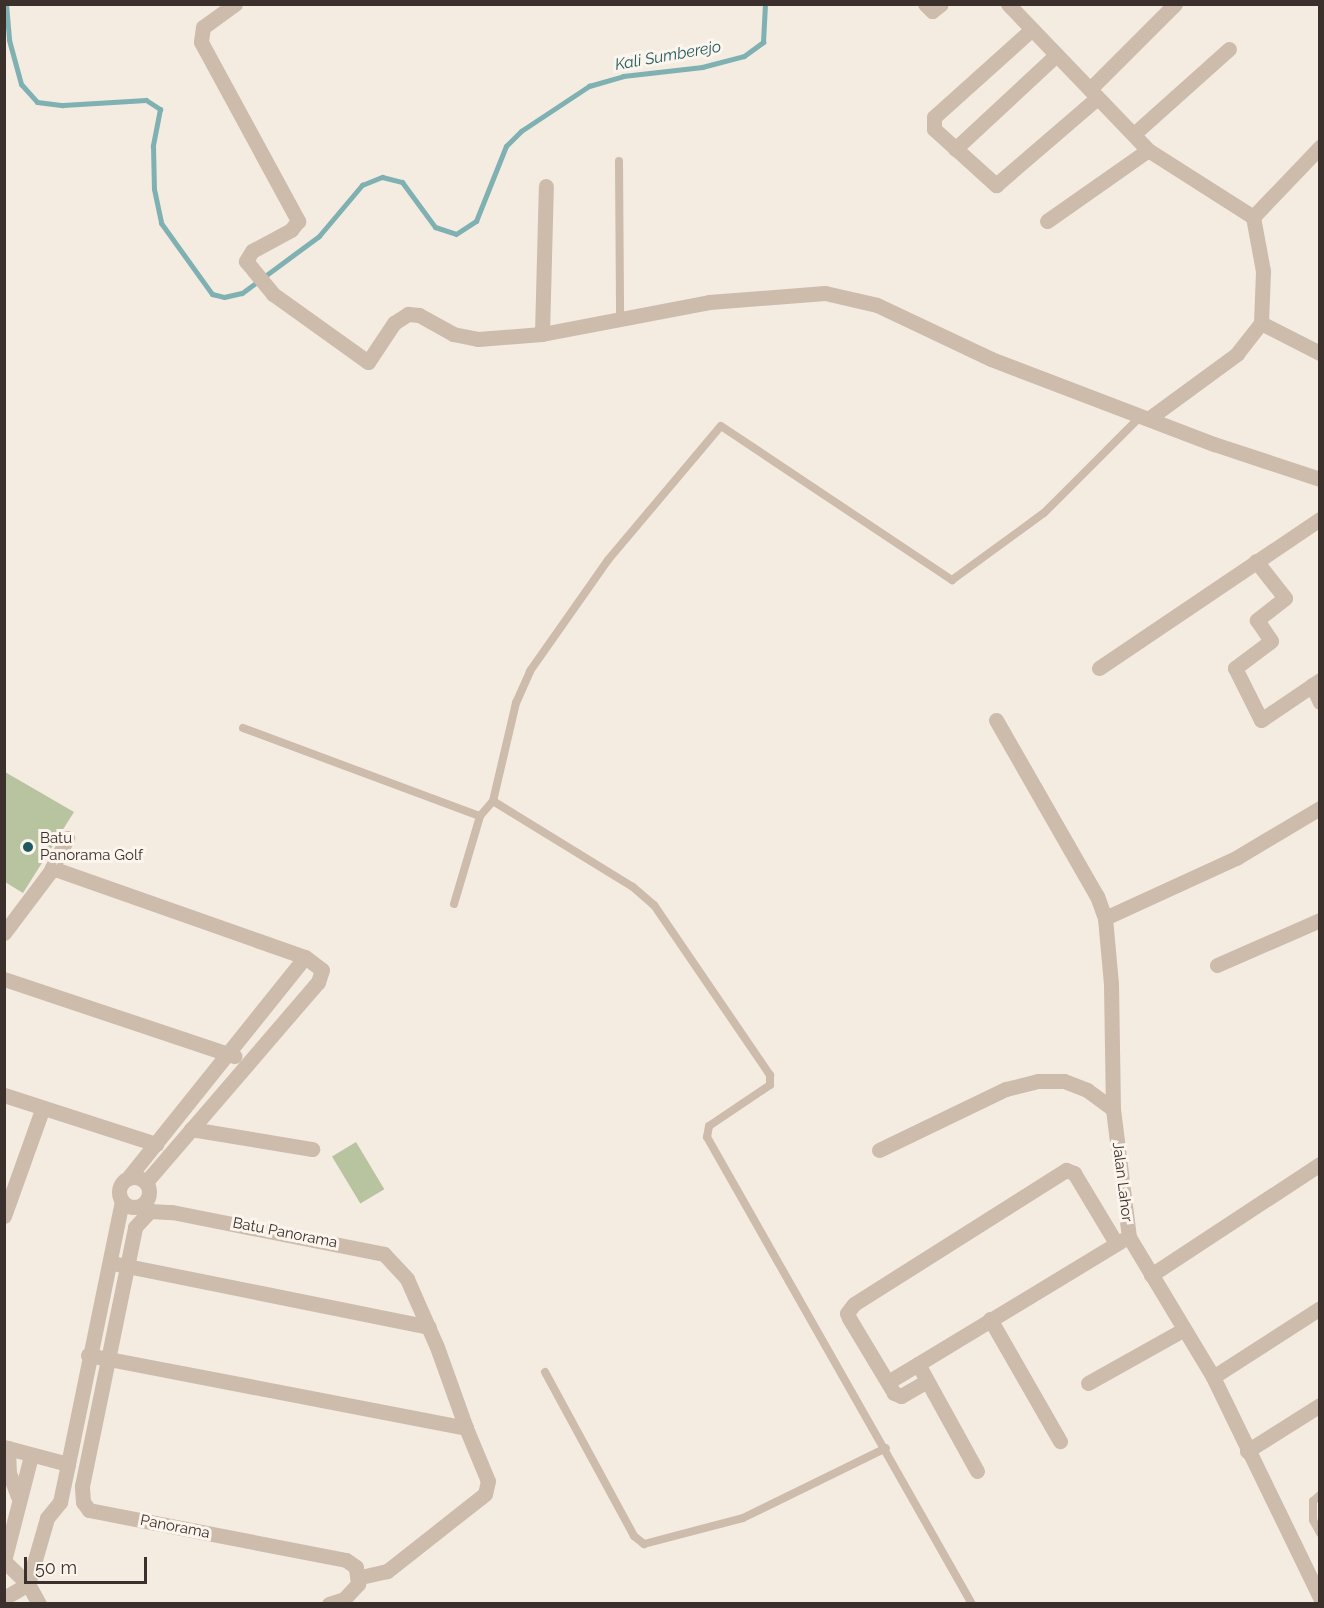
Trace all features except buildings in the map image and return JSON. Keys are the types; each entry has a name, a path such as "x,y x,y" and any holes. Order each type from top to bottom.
{"street":[{"path":"235,4 203,27 201,42 298,221 291,230 252,251 246,261 273,294 368,362 394,323 408,314 419,315 465,337 542,334 709,302 825,293 877,306 991,359 1147,416 1214,444 1320,479"},
{"path":"925,4 932,11 941,4"},
{"path":"1008,4 1055,56 1135,133 1148,150 1253,217 1263,271 1261,323 1237,354 1147,416"},
{"path":"1031,30 934,117 934,129 991,183 1000,183 1094,93 1175,4"},
{"path":"1135,133 1229,50"},
{"path":"955,149 1055,56"},
{"path":"1253,217 1320,147"},
{"path":"1047,221 1148,150"},
{"path":"542,334 546,186"},
{"path":"1261,323 1320,353"},
{"path":"1100,668 1320,519"},
{"path":"1256,561 1286,598 1257,620 1271,641 1235,668 1261,720 1316,683 1320,702"},
{"name":"Jalan Lahor","path":"996,720 1097,896 1105,918 1111,984 1113,1109 1122,1240 1150,1275 1213,1377 1320,1598"},
{"path":"1105,918 1236,858 1320,808"},
{"path":"4,933 52,868 67,838"},
{"path":"52,868 305,957 321,965 318,982 146,1182 148,1206 132,1230 82,1486 83,1502 89,1510"},
{"path":"1217,965 1320,920"},
{"path":"4,1598 28,1584 47,1518 60,1502 88,1355 122,1202 121,1184 156,1144 305,957"},
{"path":"4,979 248,1062"},
{"path":"879,1150 1006,1089 1038,1081 1064,1081 1087,1090 1113,1109"},
{"path":"4,1095 42,1110 156,1144"},
{"path":"5,1214 42,1110"},
{"path":"191,1129 312,1149"},
{"path":"1150,1275 1320,1164"},
{"path":"888,1382 1122,1240 1073,1170 1062,1171 849,1308 849,1318 894,1393 902,1396 927,1381"},
{"path":"128,1178 146,1182"},
{"path":"122,1202 130,1207 148,1206"},
{"name":"Batu Panorama","path":"148,1206 379,1251 407,1279 429,1327 488,1481 485,1494 394,1566 360,1577"},
{"path":"108,1263 429,1327"},
{"path":"1213,1377 1320,1308"},
{"path":"990,1319 1060,1441"},
{"path":"1088,1383 1183,1330"},
{"path":"88,1355 466,1428"},
{"path":"918,1364 977,1471"},
{"path":"1247,1451 1320,1405"},
{"path":"18,1496 9,1473 6,1448 68,1464"},
{"path":"31,1456 18,1496 5,1561 28,1584 39,1604"},
{"name":"Panorama","path":"60,1502 89,1510 346,1560 356,1567 360,1577"},
{"path":"329,1604 353,1592 360,1577"}],"lane":[{"path":"618,161 620,320"},
{"path":"454,904 480,816 493,801 516,703 530,670 608,560 721,426 952,580 1044,513 1147,416"},
{"path":"243,728 480,816"},
{"path":"493,801 633,887 654,905 770,1075 770,1085 709,1126 707,1137 886,1448 972,1604"},
{"path":"544,1372 634,1536 644,1544 743,1518 886,1448"},
{"path":"1320,1495 1313,1501 1313,1520 1320,1533"}],"green space":[{"name":"Batu Panorama Golf","path":"5,772 74,812 23,893 5,882"},
{"path":"356,1142 384,1189 360,1204 332,1156"}],"waterway":[{"name":"Kali Sumberejo","path":"6,4 9,40 21,84 37,102 63,105 146,100 160,109 153,146 154,189 161,223 212,294 224,297 242,293 319,236 362,185 382,177 402,182 435,227 456,234 476,221 506,146 521,131 589,86 623,76 702,67 744,56 763,42 765,4"}],"place":[{"name":"Batu Panorama Golf","path":"28,847"}]}
